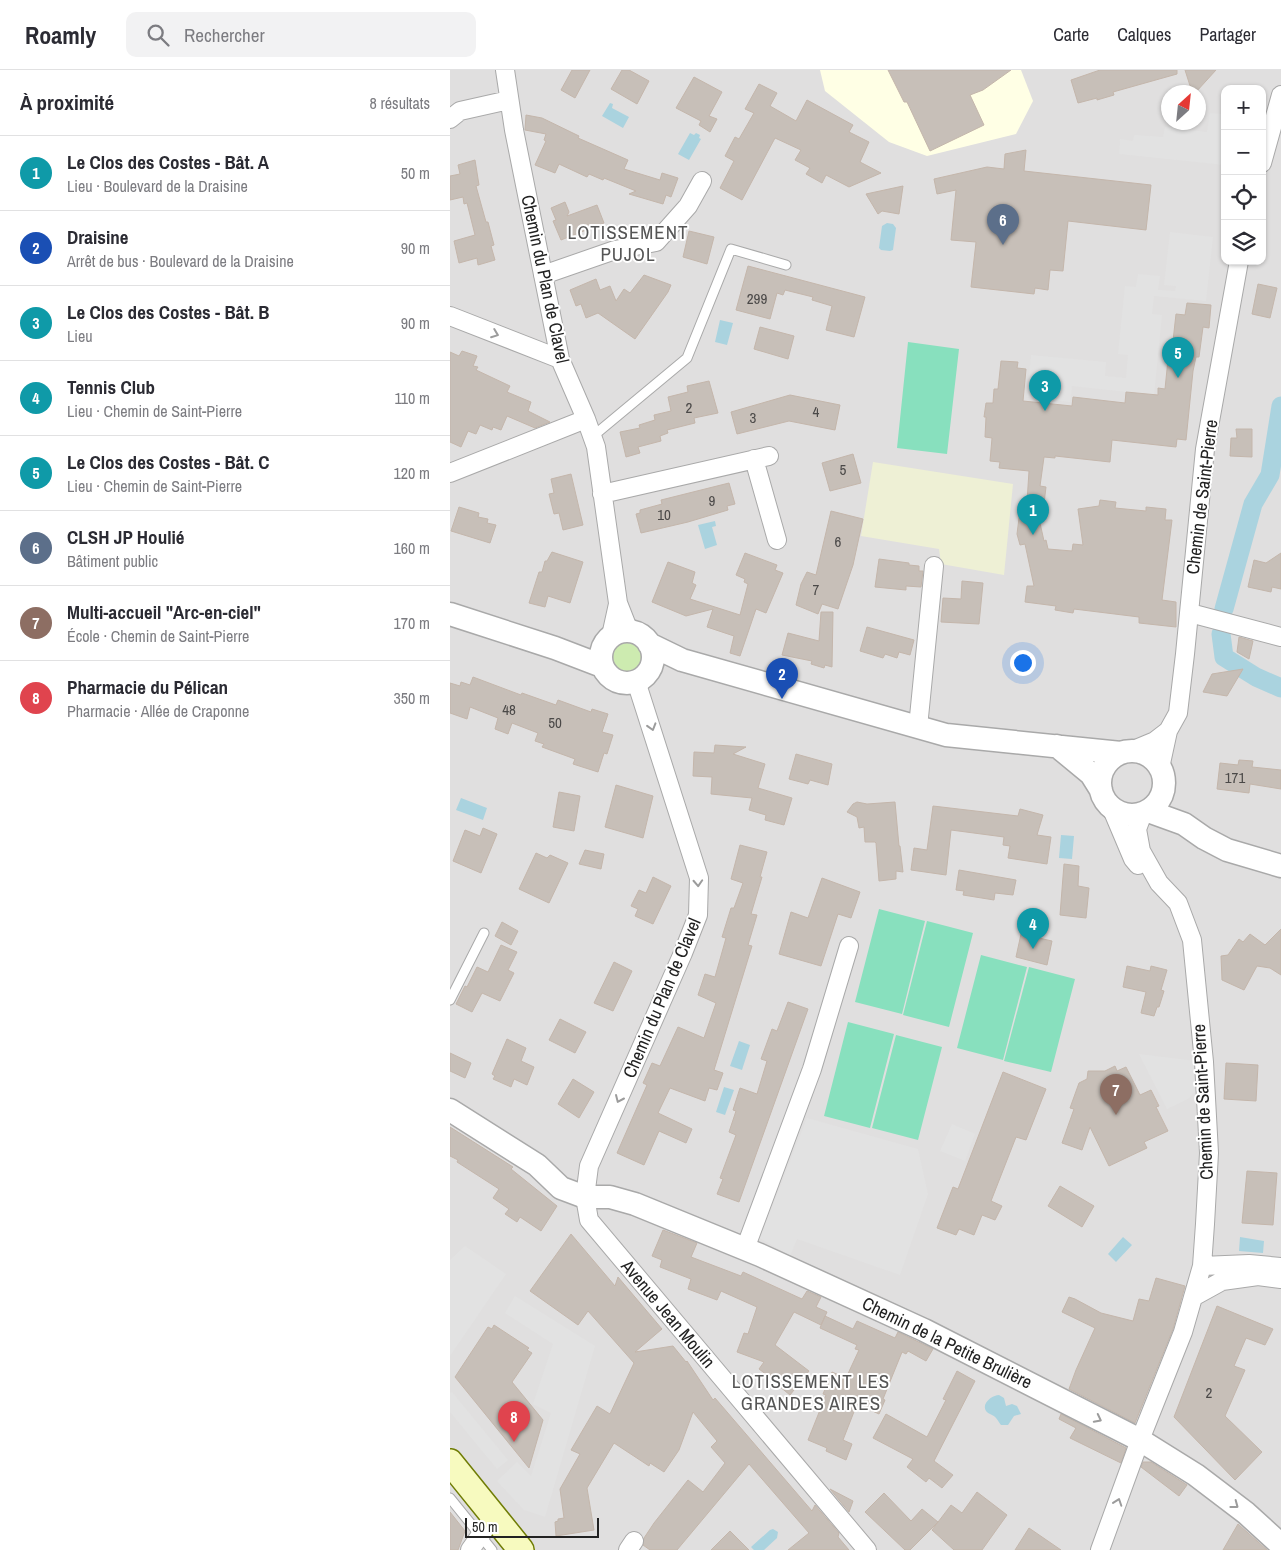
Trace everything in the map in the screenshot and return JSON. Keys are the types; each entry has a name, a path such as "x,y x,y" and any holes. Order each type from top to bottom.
{"main road":[{"path":"450,1462 487,1525 522,1550"}],"street":[{"name":"Chemin du Plan de Clavel","path":"505,70 509,100 560,359 596,447 618,603 611,645"},
{"path":"1266,149 1281,95"},
{"path":"450,119 460,111 509,100"},
{"path":"543,275 615,250 656,242 688,206 702,181"},
{"name":"Chemin de Saint-Pierre","path":"1160,768 1168,732 1178,713 1190,613 1205,449 1238,265"},
{"path":"450,316 560,359"},
{"path":"450,473 586,419"},
{"path":"602,494 762,457 777,540"},
{"path":"918,727 934,566"},
{"path":"1190,613 1281,637"},
{"path":"450,614 555,648 611,645 637,633 650,644 682,660 946,735 1143,753 1153,759 1160,768 1164,781 1151,807 1134,815 1118,812 1106,799 1090,774 1057,746"},
{"path":"643,675 653,660 650,644"},
{"path":"611,645 606,673 620,682 629,683 643,675 682,660"},
{"name":"Chemin du Plan de Clavel","path":"585,1197 587,1174 590,1166 683,954 698,915 699,878 643,675"},
{"path":"1106,799 1100,779 1104,768 1111,759 1156,741 1168,732"},
{"name":"Chemin de Saint-Pierre","path":"1106,799 1120,826 1133,859 1145,873 1160,883"},
{"path":"1151,807 1227,850 1281,866"},
{"name":"Chemin de Saint-Pierre","path":"1103,1549 1140,1440 1183,1332 1202,1266 1209,1153 1204,1052 1192,940 1178,903 1160,883 1141,851 1137,829 1151,807"},
{"path":"745,1249 812,1069 849,946"},
{"path":"450,1110 537,1165 561,1188 585,1197"},
{"name":"Chemin de la Petite Brulière","path":"585,1197 610,1197 635,1204 745,1249 924,1330 1140,1440 1196,1475 1246,1513 1281,1545"},
{"name":"Avenue Jean Moulin","path":"585,1197 589,1220 867,1550"},
{"path":"1202,1266 1250,1264 1281,1267"},
{"path":"1193,1297 1222,1281 1258,1276 1281,1279"},
{"path":"470,1550 487,1525"}],"lane":[{"path":"592,437 687,358 731,249 786,265"},
{"path":"450,1000 484,933"},
{"path":"450,1498 487,1525 492,1550"}],"shaded area":[{"path":"450,70 1281,70 1281,1550 450,1550"},
{"path":"820,70 1021,70 1033,101 1016,134 927,156 889,142 825,91"},
{"path":"1210,113 1221,114 1221,165 1119,154 1120,139 1133,141 1134,135 1163,137 1164,130 1207,132"},
{"path":"1170,232 1213,237 1206,301 1154,296 1152,314 1162,315 1154,395 1072,386 1070,402 1027,397 1031,355 1106,362 1105,376 1126,378 1128,355 1118,354 1125,286 1136,287 1138,274 1160,276 1158,290 1175,291 1176,286 1164,285"},
{"path":"873,462 1013,484 1004,575 941,564 939,549 861,536"},
{"path":"1139,1054 1204,1062 1205,1081 1188,1099 1167,1109"},
{"path":"807,1118 918,1149 928,1194 900,1275 797,1239 790,1256 760,1238"},
{"path":"952,1124 975,1134 965,1161 940,1151"},
{"path":"465,1246 506,1274 450,1356 450,1260"},
{"path":"515,1296 595,1346 545,1517 524,1510 497,1481 517,1462 531,1476 551,1413 533,1404 553,1344 505,1313"},
{"path":"452,1392 508,1460 497,1469 450,1412 450,1393"}],"green space":[{"path":"908,342 959,349 947,454 897,448"},
{"path":"627,643 637,647 641,657 637,667 627,671 617,667 613,657 617,647"},
{"path":"879,909 925,921 902,1014 855,1002"},
{"path":"927,921 973,933 949,1027 903,1015"},
{"path":"981,955 1027,967 1003,1060 957,1048"},
{"path":"1029,967 1075,979 1051,1072 1004,1061"},
{"path":"848,1022 894,1034 870,1128 824,1116"},
{"path":"896,1035 942,1047 918,1140 872,1128"}],"water":[{"path":"610,103 613,104 612,108 629,117 623,128 602,116"},
{"path":"690,133 700,135 699,138 701,139 689,160 678,154"},
{"path":"887,223 893,224 896,228 893,250 890,251 879,248 882,226"},
{"path":"720,320 733,323 727,345 715,342"},
{"path":"715,521 716,526 712,527 717,545 705,549 698,525"},
{"path":"461,798 487,808 483,820 456,810"},
{"path":"1061,835 1074,836 1072,859 1059,858"},
{"path":"739,1041 750,1045 742,1070 730,1066"},
{"path":"724,1087 734,1090 725,1115 716,1112"},
{"path":"1123,1237 1132,1245 1116,1262 1108,1254"},
{"path":"1240,1237 1264,1241 1263,1253 1239,1251"},
{"path":"999,1395 1004,1398 1006,1406 1012,1404 1017,1406 1021,1414 1014,1416 1008,1425 1001,1425 985,1408 988,1400"},
{"path":"773,1529 778,1532 777,1538 764,1550 754,1550 751,1547 770,1530"}],"building":[{"path":"572,70 590,70 575,98 561,90"},
{"path":"622,70 629,70 649,81 637,104 611,89"},
{"path":"888,70 1011,70 983,90 970,95 984,125 930,151 907,102 904,102"},
{"path":"1100,70 1177,70 1177,74 1113,92 1114,95 1097,100 1097,98 1078,103 1071,80"},
{"path":"1185,70 1216,70 1202,85 1190,85"},
{"path":"694,77 722,92 709,116 717,119 710,132 699,125 701,121 676,108"},
{"path":"759,84 777,93 770,106 796,121 807,100 853,125 849,132 869,142 860,162 881,173 849,187 826,175 822,183 806,174 810,168 795,160 801,150 775,138 742,200 720,188 734,161 725,156 735,137 739,139 754,113 745,109"},
{"path":"526,115 542,118 579,136 578,138 628,160 624,169 660,180 662,173 678,178 671,197 666,195 663,204 629,194 636,191 604,178 603,180 589,174 587,177 559,164 555,173 535,165 546,141 544,140 546,134 525,130"},
{"path":"1026,150 1024,171 1151,185 1146,230 1068,221 1063,271 1050,270 1048,290 1035,288 1034,294 971,287 976,242 951,240 956,190 937,194 934,179 987,167 1004,169 1005,154"},
{"path":"475,160 479,185 476,186 494,245 491,246 495,260 478,265 477,258 459,263 454,241 475,235 467,203 464,204 463,197 450,200 450,176 460,174 458,165"},
{"path":"903,186 899,214 882,211 878,214 866,194"},
{"path":"565,202 569,212 567,216 597,205 604,223 561,240 553,221 556,220 551,208"},
{"path":"689,231 714,237 707,264 683,257"},
{"path":"748,266 865,297 854,337 826,330 832,306 812,300 813,297 785,290 783,295 777,293 770,319 736,310"},
{"path":"644,275 671,285 635,339 598,313 586,318 581,304 576,306 570,290 596,279 600,290 610,286 616,301 624,289 630,293"},
{"path":"1258,284 1277,288 1270,318 1252,314"},
{"path":"1187,303 1211,305 1209,328 1203,327 1199,357 1196,357 1193,371 1186,440 1177,439 1176,447 1112,440 1110,462 1055,456 1055,458 1044,457 1040,486 1046,487 1043,512 1038,514 1044,541 1046,540 1048,549 1072,551 1073,544 1083,545 1078,509 1099,506 1100,500 1116,502 1115,508 1146,511 1146,507 1166,509 1165,520 1172,520 1162,600 1176,602 1176,627 1139,623 1139,617 1074,609 1073,613 1055,610 1056,606 1025,602 1027,586 1034,586 1025,544 1020,545 1017,534 1021,502 1027,502 1029,471 999,468 1000,462 990,461 992,438 985,437 986,417 984,417 986,403 993,403 994,389 998,389 1001,361 1018,362 1017,368 1026,369 1023,401 1072,406 1073,397 1125,403 1126,392 1158,395 1158,388 1165,389 1170,340 1173,341 1176,314 1185,315"},
{"path":"760,327 794,336 788,359 754,349"},
{"path":"462,351 477,356 473,366 478,367 476,370 510,386 507,392 531,402 528,411 550,422 535,428 507,416 501,430 493,427 492,430 480,425 476,434 468,431 461,447 450,442 450,352 459,356"},
{"path":"709,381 718,413 694,418 695,423 667,430 668,433 660,436 661,441 638,447 640,453 626,457 620,432 640,428 639,425 655,420 654,415 671,411 668,397 688,392 687,386"},
{"path":"790,395 840,405 835,430 789,421 737,434 731,412"},
{"path":"1236,429 1252,429 1252,457 1230,456 1231,438 1237,438"},
{"path":"853,454 861,483 830,491 822,463"},
{"path":"571,474 583,525 563,530 559,513 554,514 549,494 554,493 551,479"},
{"path":"729,483 735,504 727,506 728,510 641,533 636,514 640,513 640,510 662,504 661,500"},
{"path":"459,507 479,513 478,517 488,519 487,523 496,525 490,543 451,531"},
{"path":"831,511 863,519 853,565 838,609 822,604 818,614 796,605 801,584 807,572 816,575"},
{"path":"552,552 583,562 570,603 548,596 545,607 529,603 539,572 542,572 545,561 547,561"},
{"path":"745,553 777,565 775,570 783,573 766,613 756,609 740,656 730,653 734,636 707,627 713,609 686,616 652,602 668,562 695,572 692,583 696,585 690,599 740,615 748,584 744,582 745,579 736,575"},
{"path":"1281,553 1281,589 1272,587 1271,592 1248,587 1254,560 1266,563"},
{"path":"879,559 919,566 919,571 923,571 921,587 906,586 906,590 875,587"},
{"path":"962,581 983,583 979,624 941,622 943,598 961,599"},
{"path":"821,612 833,612 832,667 825,665 824,668 811,664 812,661 782,655 788,633 819,641"},
{"path":"867,627 914,640 910,655 899,652 897,658 885,654 883,658 860,651"},
{"path":"1239,637 1253,641 1249,659 1237,652"},
{"path":"1243,669 1227,696 1203,692 1212,674"},
{"path":"473,677 521,695 522,693 556,705 558,700 591,712 592,709 608,714 602,732 613,735 607,754 604,753 598,772 573,764 575,759 542,747 544,744 535,741 538,733 512,723 508,734 495,729 498,718 470,707 467,719 450,713 450,683 460,686 461,682 470,685"},
{"path":"715,745 746,747 733,754 765,764 758,788 792,798 784,825 765,820 766,815 749,810 752,798 711,794 712,777 693,776 694,752 714,753"},
{"path":"796,754 832,764 828,785 810,780 808,784 789,779"},
{"path":"1239,760 1253,761 1252,767 1281,770 1281,789 1250,784 1249,793 1217,789 1220,763 1238,765"},
{"path":"616,785 653,796 643,838 605,827"},
{"path":"559,792 580,796 574,831 553,827"},
{"path":"857,802 867,804 895,802 903,872 896,871 896,879 879,881 876,843 865,842 864,827 859,828 857,817 847,812"},
{"path":"933,806 1018,816 1020,809 1043,815 1037,835 1051,837 1047,864 1008,858 1010,846 1003,845 1004,837 951,830 946,875 911,870 914,848 927,850"},
{"path":"483,828 497,834 481,873 453,861 465,830 480,836"},
{"path":"740,845 767,852 751,914 757,915 748,945 752,946 714,1070 723,1073 717,1090 709,1088 705,1101 670,1088 658,1113 692,1129 686,1143 659,1131 644,1165 617,1153 647,1085 643,1083 652,1063 660,1066 678,1027 704,1038 716,1003 698,995 705,974 715,977 726,938 722,937 731,908 734,908 743,883 731,879"},
{"path":"585,850 604,854 601,869 579,864"},
{"path":"536,853 547,858 550,855 568,863 549,903 519,889"},
{"path":"1064,864 1079,866 1078,886 1089,888 1086,918 1060,915"},
{"path":"959,870 1016,880 1013,895 995,893 994,900 963,895 964,891 956,890"},
{"path":"653,877 671,886 653,924 635,916 638,909 631,906 639,890 646,893"},
{"path":"822,878 860,892 851,918 838,914 821,966 779,954 791,912 808,918"},
{"path":"502,922 518,931 511,945 495,936"},
{"path":"1281,929 1281,975 1270,968 1257,966 1244,990 1222,980 1221,956 1228,955 1239,939 1243,942 1250,934 1265,945"},
{"path":"1021,934 1052,941 1047,965 1016,957"},
{"path":"501,945 517,952 508,970 514,973 500,1001 482,993 472,1012 456,1004 477,967 488,972"},
{"path":"614,962 632,971 613,1011 594,1003"},
{"path":"1127,966 1150,971 1151,966 1167,970 1161,990 1164,991 1154,1016 1141,1013 1146,992 1123,987"},
{"path":"788,1002 808,1009 739,1202 717,1194 723,1179 720,1178 736,1135 729,1132 736,1111 733,1110 740,1088 757,1094 767,1061 761,1059 772,1029 777,1031"},
{"path":"560,1019 586,1032 575,1053 549,1040"},
{"path":"507,1039 526,1048 521,1061 534,1067 527,1085 514,1079 511,1087 493,1079 495,1076 492,1074"},
{"path":"450,1053 471,1063 465,1078 450,1071"},
{"path":"1226,1063 1258,1065 1256,1101 1224,1099"},
{"path":"1115,1066 1117,1071 1126,1067 1140,1095 1151,1090 1159,1106 1156,1107 1168,1131 1144,1142 1147,1148 1109,1166 1090,1127 1082,1150 1062,1143 1074,1109 1070,1108 1079,1083 1087,1079 1088,1071 1105,1071"},
{"path":"1003,1072 1046,1089 1026,1140 1016,1137 991,1201 1002,1206 995,1220 982,1215 974,1235 959,1229 956,1235 937,1228 953,1187 958,1189"},
{"path":"573,1079 594,1092 579,1118 558,1104"},
{"path":"450,1127 513,1167 511,1169 557,1206 541,1231 520,1217 517,1222 505,1214 509,1209 493,1198 499,1189 450,1156"},
{"path":"1247,1171 1277,1173 1273,1225 1242,1223"},
{"path":"1060,1186 1094,1206 1082,1227 1048,1206"},
{"path":"663,1230 697,1243 691,1257 741,1276 743,1272 802,1299 807,1291 821,1297 816,1307 827,1312 821,1325 794,1312 775,1345 809,1371 790,1395 759,1369 764,1362 737,1352 744,1333 748,1334 757,1307 721,1291 717,1300 688,1289 691,1279 660,1267 662,1260 652,1256"},
{"path":"571,1234 615,1286 618,1277 662,1329 635,1352 673,1346 687,1361 713,1400 715,1398 812,1511 815,1505 839,1533 838,1537 849,1550 788,1550 809,1533 749,1464 677,1550 650,1550 643,1545 644,1538 654,1523 688,1480 703,1492 725,1463 711,1447 717,1441 693,1412 679,1450 664,1472 650,1463 649,1466 614,1443 587,1488 594,1530 556,1536 555,1522 558,1519 564,1518 560,1489 580,1454 571,1450 597,1406 610,1414 634,1363 588,1311 578,1325 530,1291"},
{"path":"1156,1278 1185,1286 1173,1329 1135,1423 1069,1389 1095,1328 1062,1312 1069,1297 1101,1313 1133,1321 1139,1299 1149,1301"},
{"path":"1217,1306 1273,1329 1265,1345 1246,1338 1234,1366 1245,1370 1225,1416 1262,1452 1235,1480 1174,1417"},
{"path":"825,1316 853,1329 857,1321 895,1338 898,1332 933,1349 926,1361 908,1351 906,1354 902,1352 879,1414 857,1404 843,1440 852,1444 846,1460 826,1451 827,1448 808,1440 826,1395 823,1394 832,1372 846,1378 859,1350 855,1349 857,1345 820,1328"},
{"path":"494,1325 529,1348 527,1350 532,1353 512,1382 543,1420 529,1468 455,1377 488,1327 492,1329"},
{"path":"957,1371 975,1381 934,1461 953,1475 942,1488 929,1478 926,1482 907,1467 913,1459 873,1438 886,1414 927,1437 946,1400 943,1399"},
{"path":"1061,1414 1126,1448 1121,1463 1070,1438 1076,1428 1059,1419"},
{"path":"1143,1462 1151,1462 1187,1485 1179,1496 1141,1467"},
{"path":"830,1489 853,1501 849,1512"},
{"path":"977,1492 1007,1515 982,1550 954,1550 932,1530 951,1505 962,1513"},
{"path":"884,1493 911,1521 922,1509 938,1522 910,1550 905,1550 865,1512"},
{"path":"450,1512 465,1531 458,1550 450,1550"},
{"path":"1238,1524 1267,1550 1223,1550"},
{"path":"1029,1528 1061,1550 1015,1550"},
{"path":"730,1531 749,1550 711,1550"}],"waterway":[{"path":"1224,609 1253,504 1270,475 1281,406"},
{"path":"1221,634 1224,657 1256,677 1281,688"}],"place":[{"name":"CLSH JP Houlié","path":"1003,245"},
{"name":"Le Clos des Costes - Bât. C","path":"1178,378"},
{"name":"Le Clos des Costes - Bât. B","path":"1045,411"},
{"name":"Le Clos des Costes - Bât. A","path":"1033,535"},
{"name":"Draisine","path":"782,699"},
{"name":"Tennis Club","path":"1033,949"},
{"name":"Multi-accueil \"Arc-en-ciel\"","path":"1116,1115"},
{"name":"Pharmacie du Pélican","path":"514,1442"}],"district":[{"name":"LOTISSEMENT PUJOL","path":"628,243"},
{"name":"LOTISSEMENT LES GRANDES AIRES","path":"811,1392"}]}
